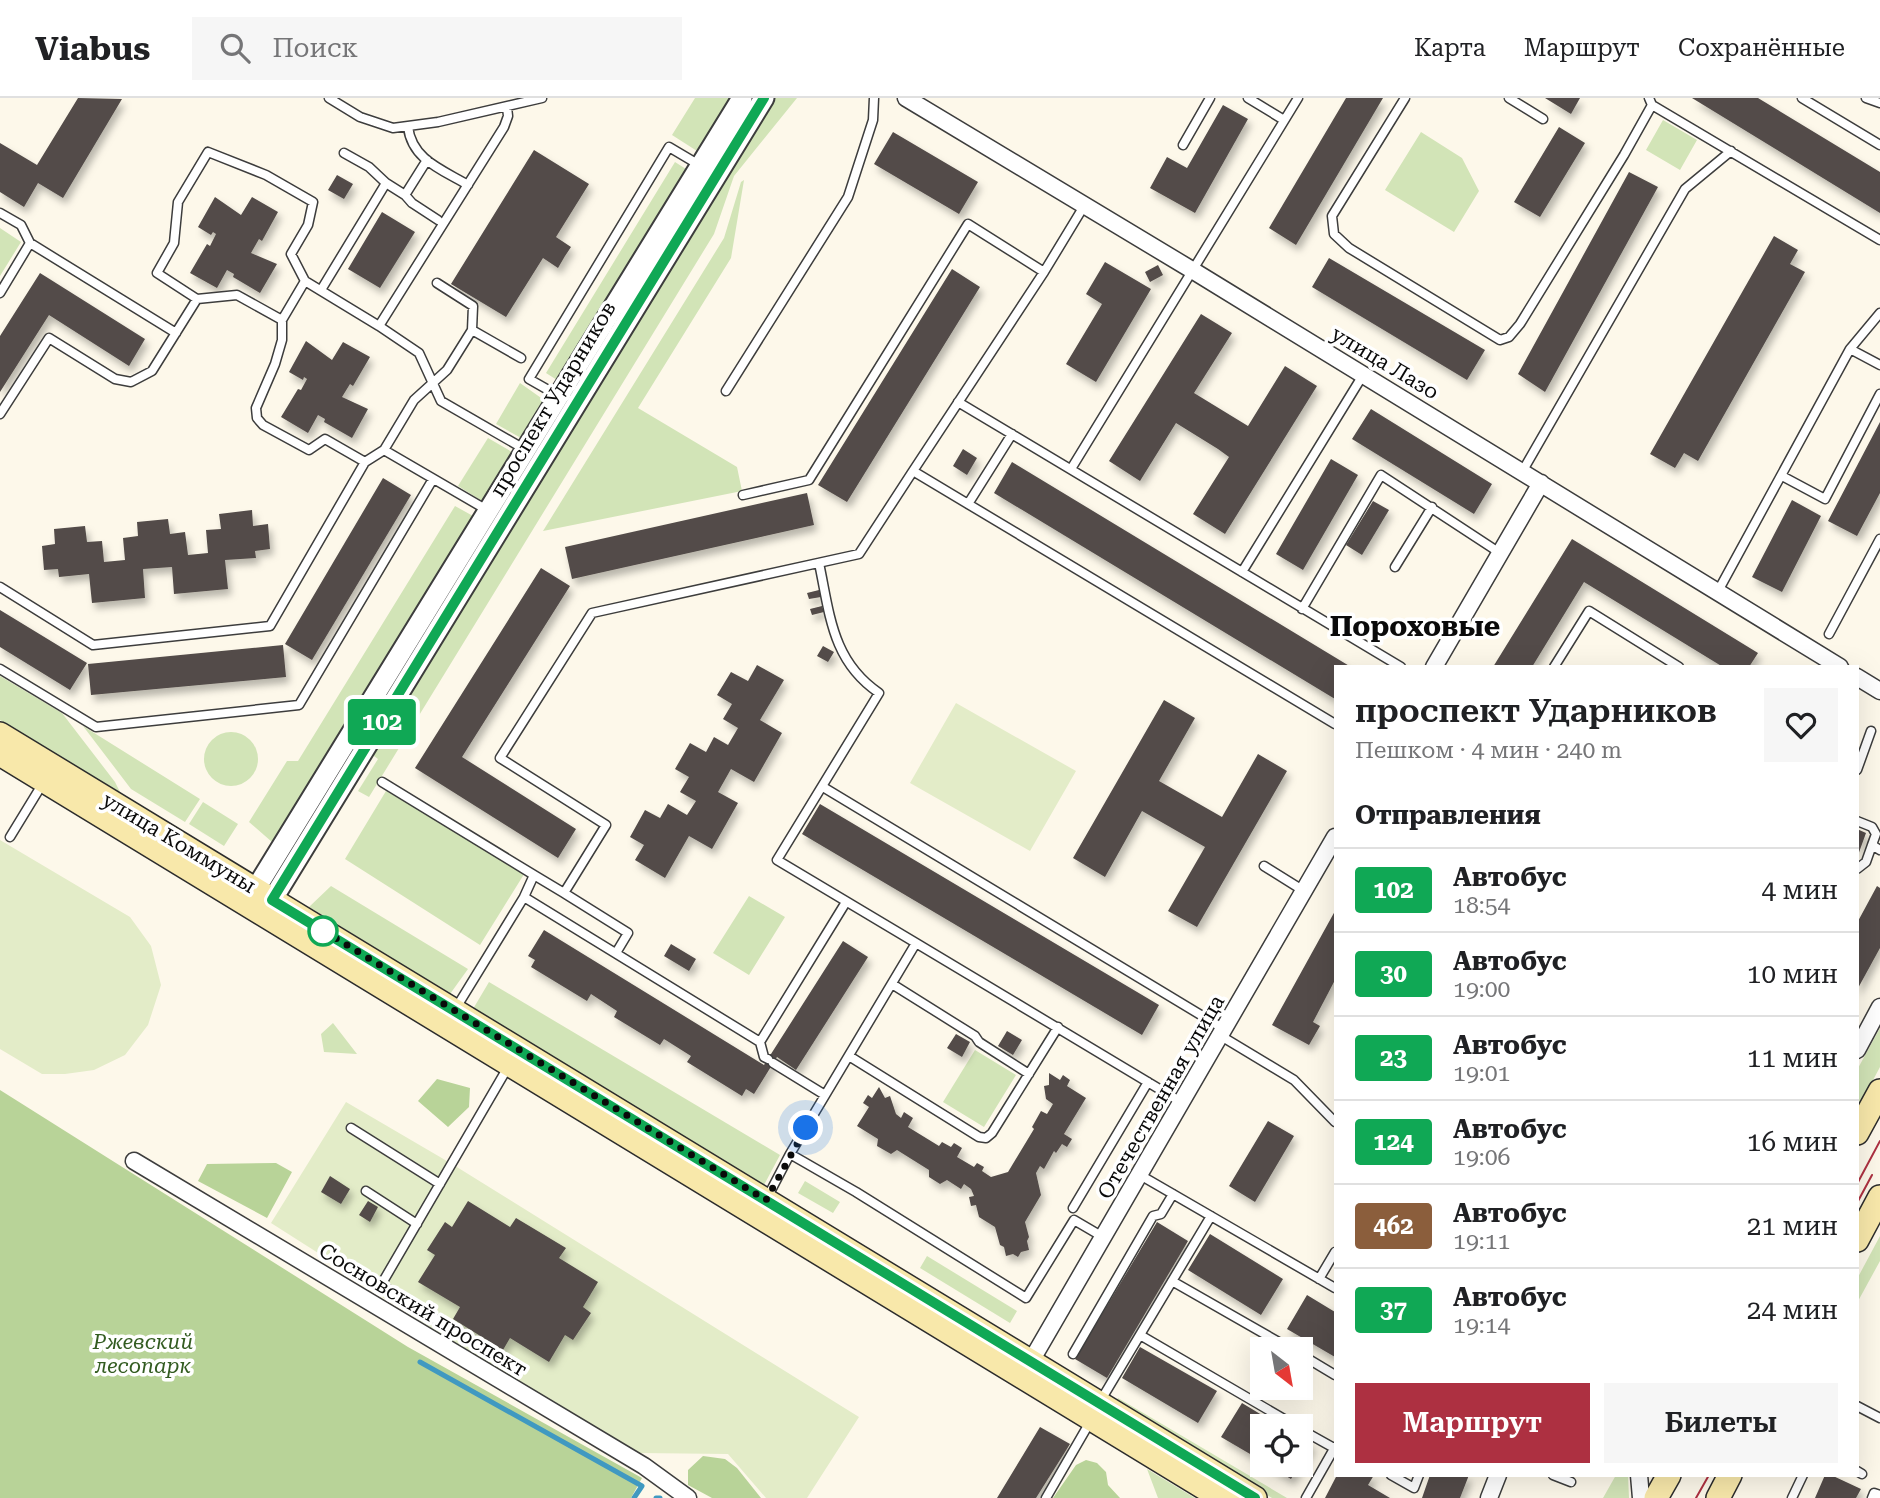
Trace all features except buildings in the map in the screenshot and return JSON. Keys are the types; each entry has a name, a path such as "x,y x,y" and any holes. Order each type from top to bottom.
{"main road":[{"name":"улица Коммуны","path":"0,734 450,1018 1026,1369 1096,1411 1255,1498"},
{"name":"улица Коммуны","path":"0,754 261,900"},
{"path":"1859,1129 1880,1091"},
{"path":"1859,1236 1880,1197"},
{"name":"улица Коммуны","path":"1096,1411 1221,1498"},
{"path":"1656,1498 1668,1477"},
{"path":"1718,1498 1729,1477"}],"street":[{"name":"проспект Ударников","path":"708,171 742,98"},
{"name":"проспект Ударников","path":"261,900 708,171 764,98"},
{"name":"улица Лазо","path":"906,98 1522,472 1717,593 1816,660 1833,665"},
{"path":"1435,665 1541,484"},
{"path":"1859,678 1880,691"},
{"name":"Отечественная улица","path":"1026,1369 1334,839"},
{"path":"1859,1046 1880,1007"},
{"name":"Сосновский проспект","path":"134,1161 644,1466 688,1498"},
{"path":"1489,1498 1497,1477"},
{"path":"1639,1477 1641,1498"}],"lane":[{"path":"329,98 360,117 393,128 542,98"},
{"path":"726,391 848,197 873,120 874,98"},
{"path":"1183,145 1210,98"},
{"path":"1248,98 1284,120"},
{"path":"1070,469 1298,98"},
{"path":"1405,98 1332,216 1334,234 1349,248 1500,340 1509,337 1520,324 1617,167 1651,101 1880,240"},
{"path":"1509,98 1543,119"},
{"path":"1802,98 1880,145"},
{"path":"1866,98 1880,103"},
{"path":"379,326 504,127 508,116 506,107"},
{"path":"408,127 415,150 468,185"},
{"path":"567,401 529,379 669,147 708,171"},
{"path":"1522,472 1685,189 1731,151"},
{"path":"282,320 237,295 197,299 157,274 174,243 178,202 208,152 266,175 313,202 308,225 291,254 305,281 419,353 441,401 534,454"},
{"path":"344,153 369,167 412,203 439,220"},
{"path":"405,195 427,160"},
{"path":"321,290 386,183"},
{"path":"564,893 606,825 500,758 592,613 859,554 1044,272 1084,206"},
{"path":"0,213 21,225 30,243 176,333"},
{"path":"743,495 809,480 968,224 1044,272"},
{"path":"0,293 30,243"},
{"path":"305,281 282,320 282,340 256,408 257,418 263,425 309,450 326,439 365,461"},
{"path":"0,587 93,645 270,626 365,461 384,450 414,400 447,370 472,330 473,306 437,283"},
{"path":"0,414 49,338 115,379 131,382 152,371 197,299"},
{"path":"1717,593 1850,349 1880,313"},
{"path":"472,330 521,358"},
{"path":"1850,349 1880,365"},
{"path":"1242,572 1363,374"},
{"path":"1782,476 1825,499 1880,394"},
{"path":"958,402 1398,665"},
{"path":"968,504 1012,434"},
{"path":"384,450 496,516"},
{"path":"913,471 1334,723"},
{"path":"1302,609 1381,475 1500,553"},
{"path":"0,669 96,727 299,705 433,479"},
{"path":"1395,568 1432,507"},
{"path":"1829,634 1880,539"},
{"path":"819,563 835,641 863,682 879,693 778,860 1182,1103"},
{"path":"1555,665 1589,611 1676,665"},
{"path":"1859,764 1871,731"},
{"path":"10,837 44,781"},
{"path":"382,782 628,933 616,953"},
{"path":"823,786 1223,1033 1294,1080 1334,1121"},
{"path":"1859,822 1872,827 1876,835 1876,848 1859,867"},
{"path":"1264,866 1304,891"},
{"path":"450,1018 524,897 534,875"},
{"path":"524,897 760,1042 764,1057 825,1095"},
{"path":"760,1042 846,901"},
{"path":"762,1208 790,1154 916,943"},
{"path":"892,984 1029,1073"},
{"path":"849,1056 986,1138 992,1133 1058,1027"},
{"path":"447,1326 382,1285 514,1057"},
{"path":"1073,1208 1148,1082"},
{"path":"351,1128 440,1184"},
{"path":"790,1154 1026,1298 1074,1220 1103,1237"},
{"path":"1140,1175 1211,1216 1246,1231 1334,1287"},
{"path":"366,1191 417,1224"},
{"path":"1073,1354 1153,1216 1161,1214 1172,1194"},
{"path":"1046,1498 1211,1216"},
{"path":"1319,1279 1334,1254"},
{"path":"1172,1281 1270,1337"},
{"path":"1140,1335 1276,1414"},
{"path":"1313,1362 1334,1374"},
{"path":"1859,1407 1880,1418"},
{"path":"1313,1435 1334,1446"},
{"path":"1306,1498 1334,1449"},
{"path":"1395,1477 1415,1488 1418,1477"},
{"path":"1558,1477 1571,1482"},
{"path":"1792,1498 1802,1477"},
{"path":"1872,1498 1874,1493 1880,1496"}],"green space":[{"path":"695,98 730,98 697,151 672,135"},
{"path":"772,98 797,98 734,176 714,234 369,797 358,791 378,759 370,753"},
{"path":"1663,120 1697,140 1680,170 1646,150"},
{"path":"1421,132 1462,158 1479,191 1454,232 1385,190"},
{"path":"675,162 686,169 557,380 546,373"},
{"path":"744,180 731,258 638,408 737,467 742,491 543,531 724,238 741,182"},
{"path":"0,228 21,242 0,276"},
{"path":"520,383 544,400 521,438 496,424"},
{"path":"488,438 512,452 482,501 458,486"},
{"path":"455,506 473,516 272,842 249,822 287,761 298,761"},
{"path":"0,676 62,713 115,782 121,794 0,720"},
{"path":"956,703 1076,771 1030,851 910,783"},
{"path":"83,726 200,799 185,822 131,789"},
{"path":"231,732 250,740 258,759 250,778 231,786 212,778 204,759 212,740"},
{"path":"386,791 526,871 480,945 345,859"},
{"path":"203,802 238,824 224,846 189,824"},
{"path":"0,840 130,917 151,946 161,985 148,1025 125,1055 94,1070 42,1074 0,1049"},
{"path":"331,886 468,969 450,994 309,907"},
{"path":"749,896 785,917 749,975 713,953"},
{"path":"489,982 780,1155 764,1185 473,1009"},
{"path":"333,1023 357,1054 324,1052 321,1034"},
{"path":"1880,1028 1880,1067 1859,1106 1859,1066"},
{"path":"975,1050 1016,1075 984,1127 943,1102"},
{"path":"437,1079 470,1088 469,1107 448,1127 418,1101"},
{"name":"Ржевский лесопарк","path":"0,1090 408,1347 642,1478 631,1498 0,1498"},
{"path":"346,1102 452,1164 859,1417 807,1498 766,1498 728,1454 639,1453 550,1402 363,1285 359,1279 271,1223"},
{"path":"276,1163 292,1172 267,1218 198,1181 207,1164"},
{"path":"805,1181 840,1202 833,1213 798,1193"},
{"path":"1880,1236 1880,1261 1859,1299 1859,1275"},
{"path":"927,1256 1017,1311 1010,1323 920,1268"},
{"path":"1118,1398 1287,1498 1272,1498 1114,1404"},
{"path":"703,1456 725,1459 737,1468 761,1498 712,1498 688,1485 688,1470"},
{"path":"1086,1460 1097,1463 1106,1472 1108,1485 1120,1498 1053,1498 1076,1465"},
{"path":"1147,1469 1195,1498 1158,1498"},
{"path":"1615,1477 1628,1477 1629,1498 1603,1498"}],"waterway":[{"path":"420,1362 642,1486 634,1498"}],"tram line":[{"path":"1859,1180 1880,1141"},
{"path":"1859,1199 1872,1175"},
{"path":"1696,1498 1708,1477"}],"bus line":[{"name":"102","path":"764,98 272,900 1255,1498"}],"district":[{"name":"Пороховые","path":"1415,626"}],"route":[{"path":"323,931 319,928 766,1200 806,1128"}]}
